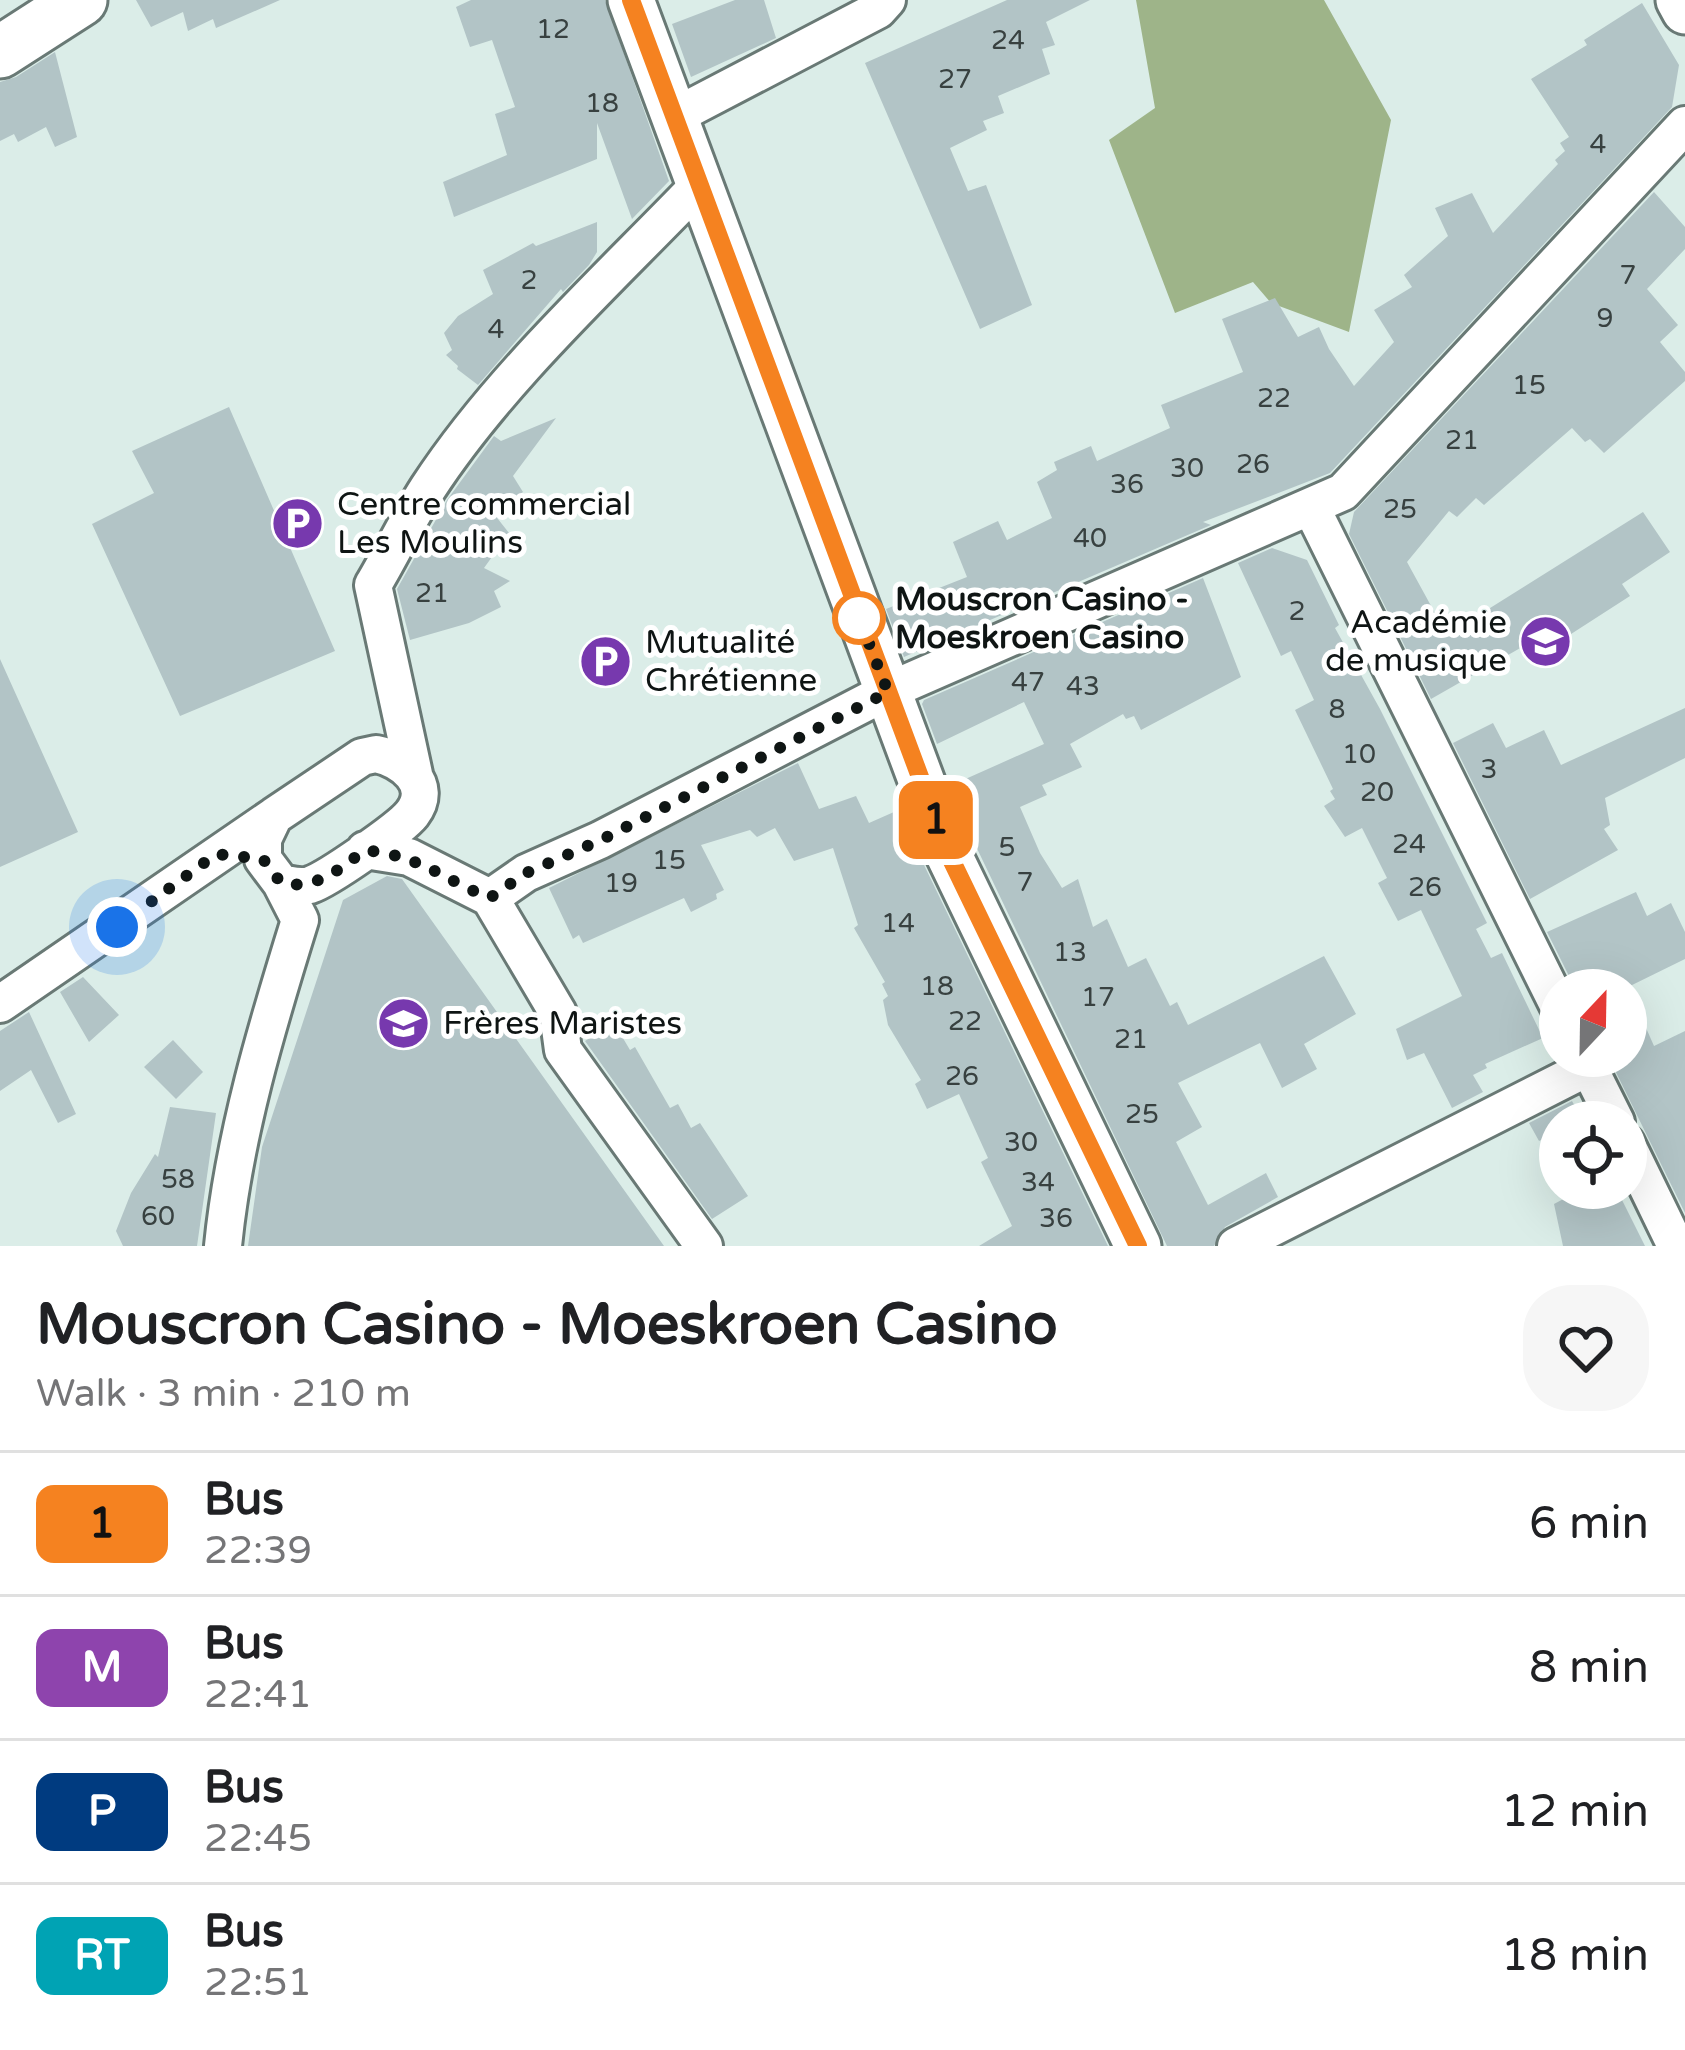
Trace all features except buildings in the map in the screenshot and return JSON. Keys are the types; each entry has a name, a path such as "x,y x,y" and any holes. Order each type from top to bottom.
{"main road":[{"path":"0,52 81,0"}],"street":[{"path":"631,0 965,890 1138,1246"},
{"path":"675,116 878,10 887,0"},
{"path":"1678,0 1685,11"},
{"path":"490,898 526,873 601,840 888,692 1343,492 1685,125"},
{"path":"446,874 416,785 373,585 429,487 479,421 699,185"},
{"path":"1312,509 1540,969"},
{"path":"362,757 395,696"},
{"path":"0,1004 362,757 392,757 416,785"},
{"path":"216,854 272,871 299,887 313,884 410,817 416,785"},
{"path":"223,1246 228,1191 245,1113 300,920 272,871 263,839 274,816"},
{"path":"365,850 410,856 490,898 558,1013 563,1050 704,1246"},
{"path":"1236,1246 1556,1077"},
{"path":"1647,1186 1676,1246"}],"green space":[{"path":"1136,0 1324,0 1391,120 1349,332 1271,303 1253,282 1175,313 1109,140 1155,108"}],"bus line":[{"name":"1","path":"631,0 949,855 1138,1246"}],"place":[{"name":"Centre commercial Les Moulins","path":"298,523"},
{"name":"Mouscron Casino - Moeskroen Casino","path":"859,618"},
{"name":"Académie de musique","path":"1546,641"},
{"name":"Mutualité Chrétienne","path":"606,661"},
{"name":"Frères Maristes","path":"404,1023"}],"route":[{"path":"117,927 216,854 263,859 281,883 299,887 330,876 365,850 393,853 410,856 490,898 526,873 601,840 888,692 859,618"}]}
